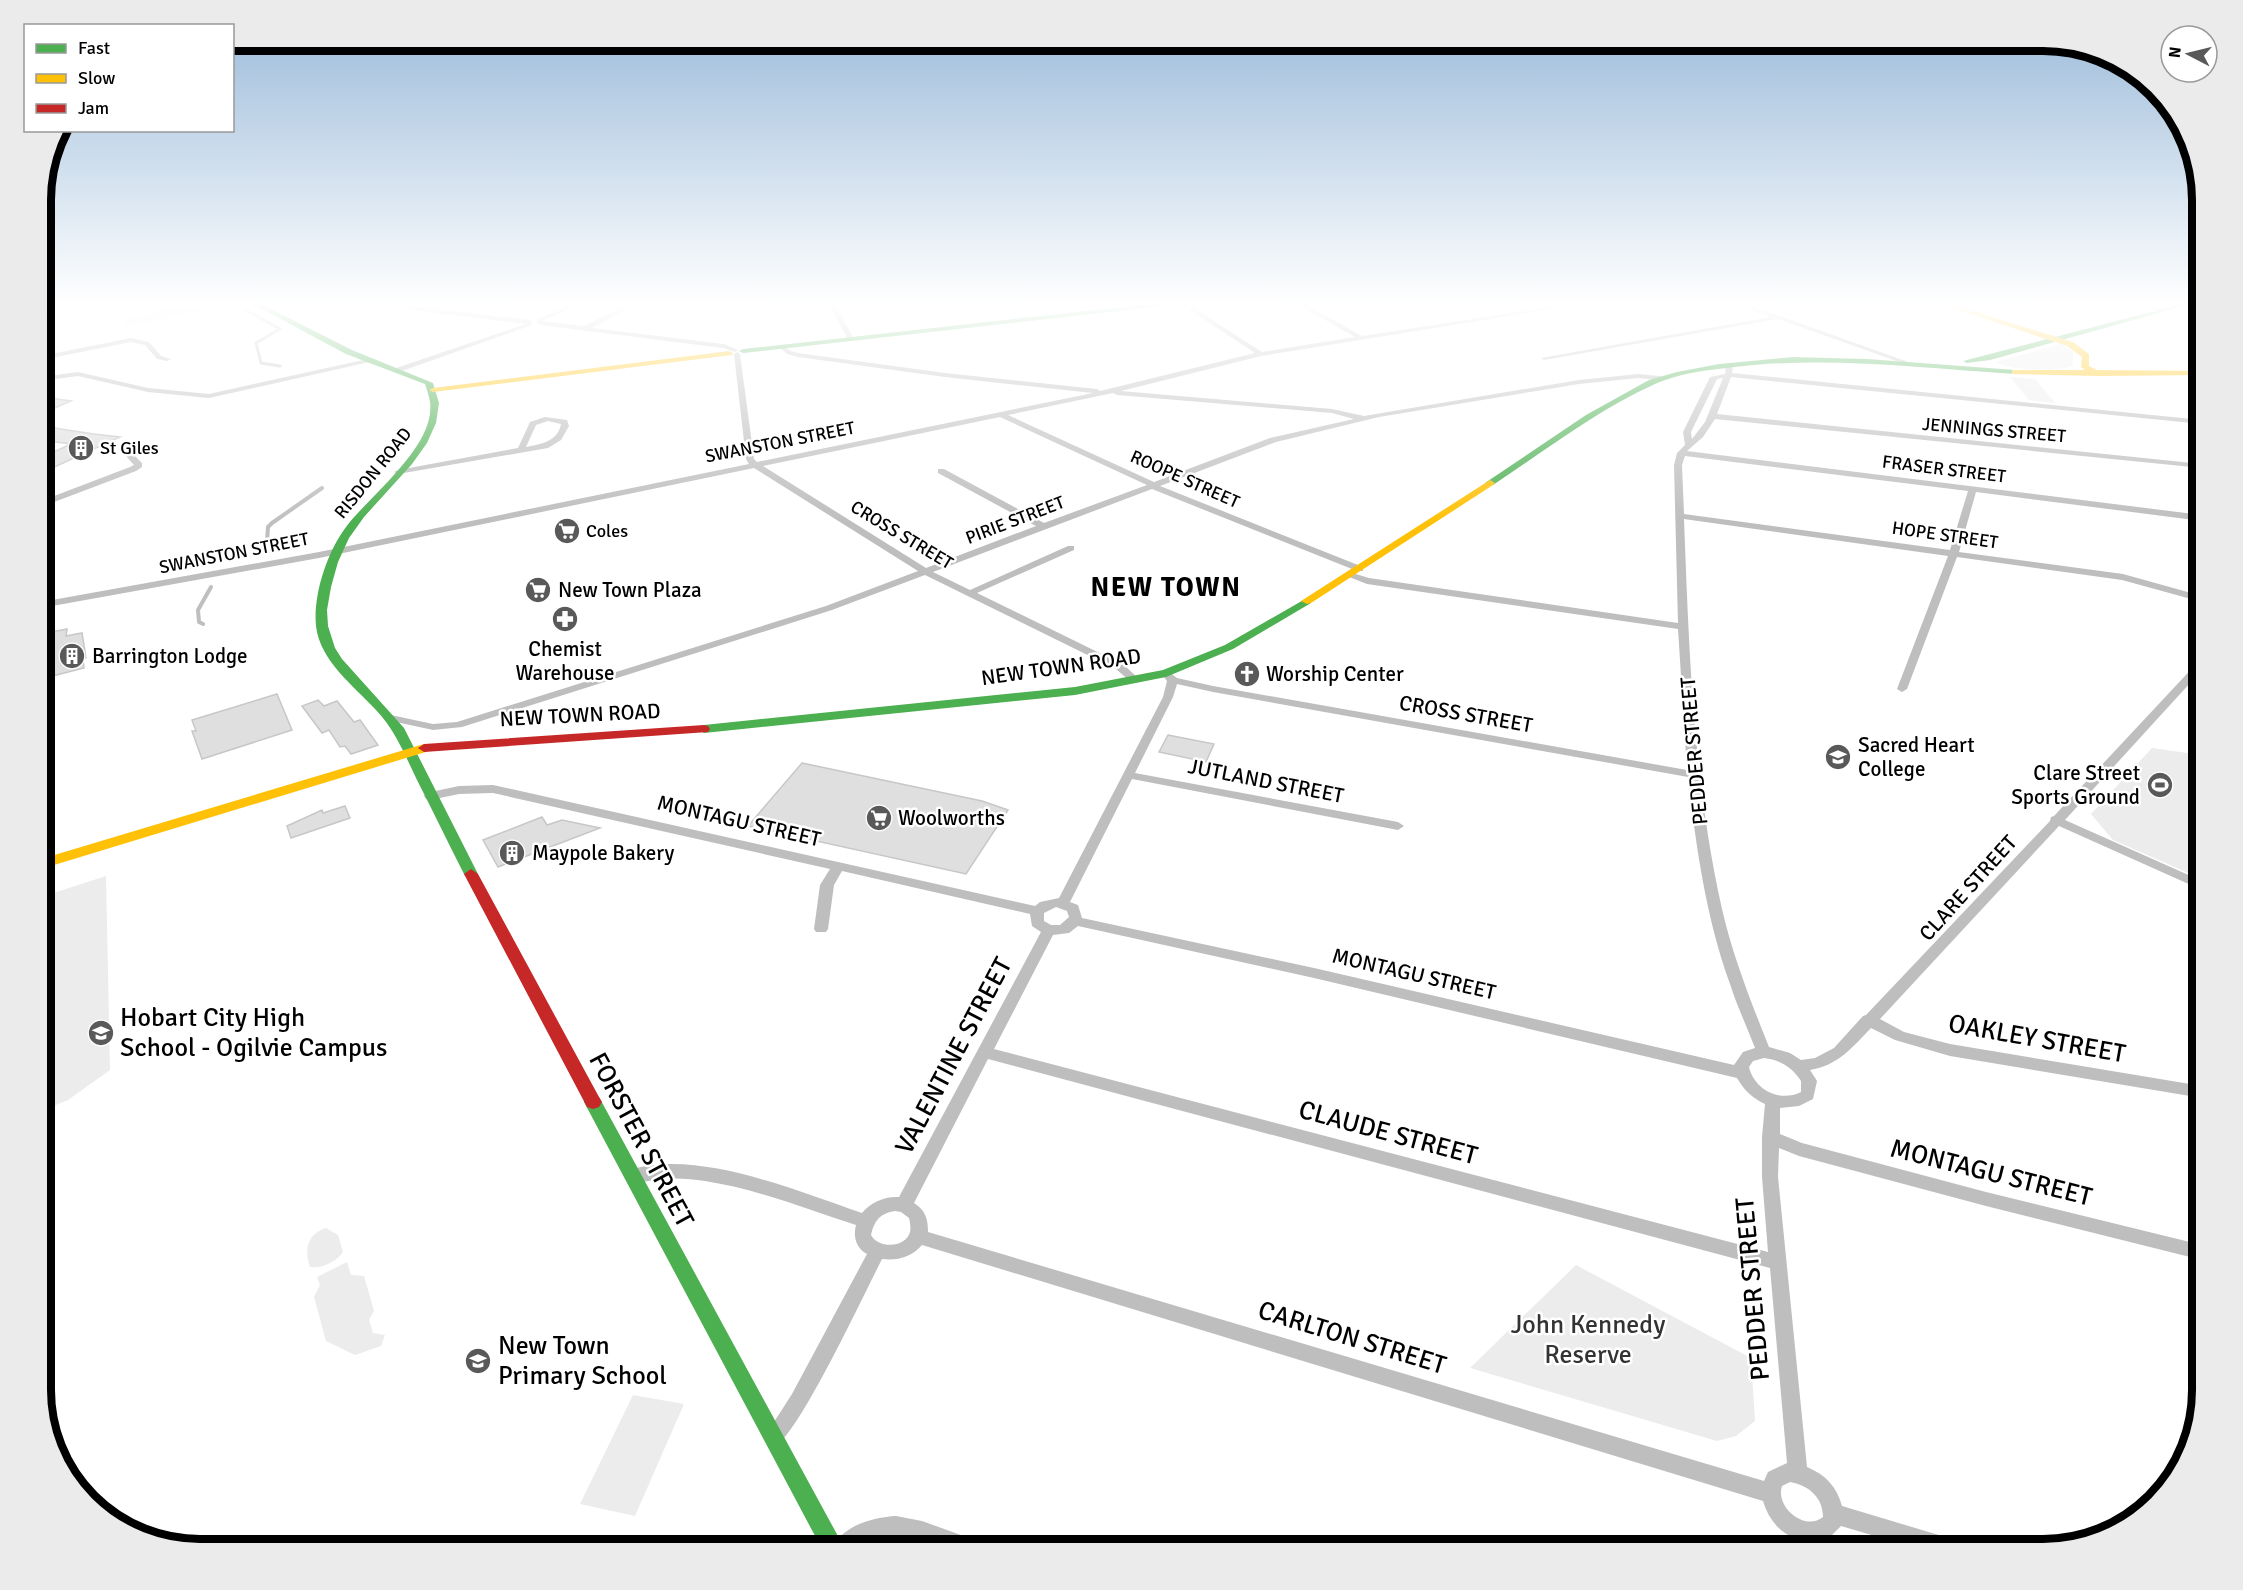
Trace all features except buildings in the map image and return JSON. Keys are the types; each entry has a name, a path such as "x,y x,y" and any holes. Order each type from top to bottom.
{"street":[{"path":"51,378 69,375"},
{"path":"83,375 148,390 209,396 303,375"},
{"path":"411,375 429,383 433,390 551,375"},
{"path":"739,375 750,459 754,464"},
{"path":"947,375 1108,392 1332,411 1361,418"},
{"name":"SWANSTON STREET","path":"51,603 308,557 1108,392 1176,375"},
{"name":"NEW TOWN ROAD","path":"51,861 410,750 469,742 689,730 1075,691 1170,676 1229,647 1355,572 1557,436 1660,378 1684,375"},
{"name":"PEDDER STREET","path":"1718,375 1714,377 1687,432 1678,465 1692,774 1712,894 1742,1005 1764,1052"},
{"path":"1684,449 1701,435 1728,375"},
{"path":"1777,375 2192,421"},
{"name":"PIRIE STREET","path":"391,718 433,727 458,725 605,680 818,612 1250,447 1361,418 1578,382 1638,376 1660,378"},
{"name":"RISDON ROAD","path":"410,750 391,718 328,647 322,623 323,597 338,549 348,531 423,441 434,422 436,411 433,390"},
{"name":"ROOPE STREET","path":"1000,414 1148,481 1151,485 1355,572 1367,581 1684,627"},
{"name":"JENNINGS STREET","path":"1711,416 2192,465"},
{"path":"398,472 521,450 552,443 561,432 564,422 548,419 533,424 521,450"},
{"name":"FRASER STREET","path":"1684,449 2192,517"},
{"path":"51,500 133,469 139,465 130,456"},
{"name":"CROSS STREET","path":"754,464 926,572 1120,667 1135,680"},
{"path":"941,471 1044,527"},
{"path":"1902,688 1954,553 1973,489"},
{"name":"HOPE STREET","path":"1680,516 2140,580 2192,596"},
{"path":"968,594 1071,548"},
{"name":"CLARE STREET","path":"1799,1066 1818,1063 1839,1052 1922,967 2055,820 2192,675"},
{"path":"1063,903 1168,697 1170,676"},
{"name":"CROSS STREET","path":"1170,676 1213,689 1692,774"},
{"name":"FORSTER STREET","path":"410,750 430,796 828,1539"},
{"name":"JUTLAND STREET","path":"1127,775 1398,826"},
{"name":"MONTAGU STREET","path":"430,796 459,790 493,789 1036,911"},
{"path":"2055,820 2192,882"},
{"path":"821,928 827,885 838,867"},
{"path":"1063,903 1076,912 1075,921 1067,928 1049,930 1036,923 1036,911 1045,904 1063,903"},
{"name":"MONTAGU STREET","path":"1075,921 1314,973 1742,1073"},
{"name":"VALENTINE STREET","path":"904,1205 1049,930"},
{"name":"OAKLEY STREET","path":"1868,1020 1900,1036 1950,1050 2192,1090"},
{"path":"1764,1052 1782,1056 1799,1066 1809,1081 1808,1095 1794,1102 1773,1100 1752,1089 1742,1073 1743,1060 1755,1053 1764,1052"},
{"name":"CLAUDE STREET","path":"986,1053 1778,1262"},
{"name":"PEDDER STREET","path":"1773,1100 1770,1177 1798,1473"},
{"name":"MONTAGU STREET","path":"1770,1137 1799,1149 1975,1196 2192,1250"},
{"path":"633,1176 657,1170 694,1172 742,1182 865,1221"},
{"path":"886,1205 904,1205 916,1214 920,1228 917,1236 904,1249 895,1253 877,1252 865,1243 862,1236 865,1221 870,1214 886,1205"},
{"name":"CARLTON STREET","path":"917,1236 1770,1492"},
{"path":"775,1436 799,1401 877,1252"},
{"path":"1803,1539 1781,1516 1770,1492 1771,1484 1781,1474 1798,1473 1811,1478 1823,1488 1833,1505 1833,1522 1822,1532 1809,1539"},
{"path":"1834,1514 1916,1539"},
{"path":"858,1539 870,1530 892,1527 915,1530 941,1539"}],"green space":[{"path":"2010,377 2035,379 2055,403 2029,400"},
{"name":"Clare Street Sports Ground","path":"2152,748 2192,754 2192,875 2113,840 2091,814"},
{"path":"106,876 110,1070 68,1100 51,1107 51,894"},
{"path":"326,1228 338,1235 343,1252 328,1264 310,1267 307,1249 311,1238"},
{"path":"347,1262 351,1275 364,1276 374,1311 369,1320 373,1333 385,1335 381,1346 355,1355 326,1341 314,1297 320,1285 317,1277"},
{"name":"John Kennedy Reserve","path":"1576,1265 1751,1358 1755,1421 1736,1436 1717,1441 1470,1368"},
{"path":"633,1395 684,1404 635,1516 580,1504"}],"waterway":[{"path":"267,541 268,527 272,523 322,488"},
{"path":"203,624 199,622 198,610 211,587"}],"traffic: fast":[{"path":"409,375 429,383 435,403 432,423 423,443 409,462 360,515 344,538 333,562 326,587 322,626 329,648 337,660 398,728 471,874"},
{"path":"1490,483 1610,404 1652,382 1671,375"},
{"path":"704,729 1075,691 1166,673 1229,647 1307,601"},
{"path":"593,1102 829,1539"}],"traffic: slow":[{"path":"433,390 551,375"},
{"path":"1307,601 1490,483"},
{"path":"51,861 424,748"}],"traffic: jam":[{"path":"424,748 704,729"},
{"path":"471,874 593,1102"}],"place":[{"name":"St Giles","path":"81,448"},
{"name":"Coles","path":"567,531"},
{"name":"New Town Plaza","path":"538,590"},
{"name":"Chemist Warehouse","path":"565,619"},
{"name":"Barrington Lodge","path":"72,656"},
{"name":"Worship Center","path":"1247,674"},
{"name":"Sacred Heart College","path":"1838,757"},
{"name":"Clare Street Sports Ground","path":"2160,785"},
{"name":"Woolworths","path":"879,818"},
{"name":"Maypole Bakery","path":"512,853"},
{"name":"Hobart City High School - Ogilvie Campus","path":"101,1033"},
{"name":"New Town Primary School","path":"478,1361"}],"district":[{"name":"NEW TOWN","path":"1166,587"}]}
